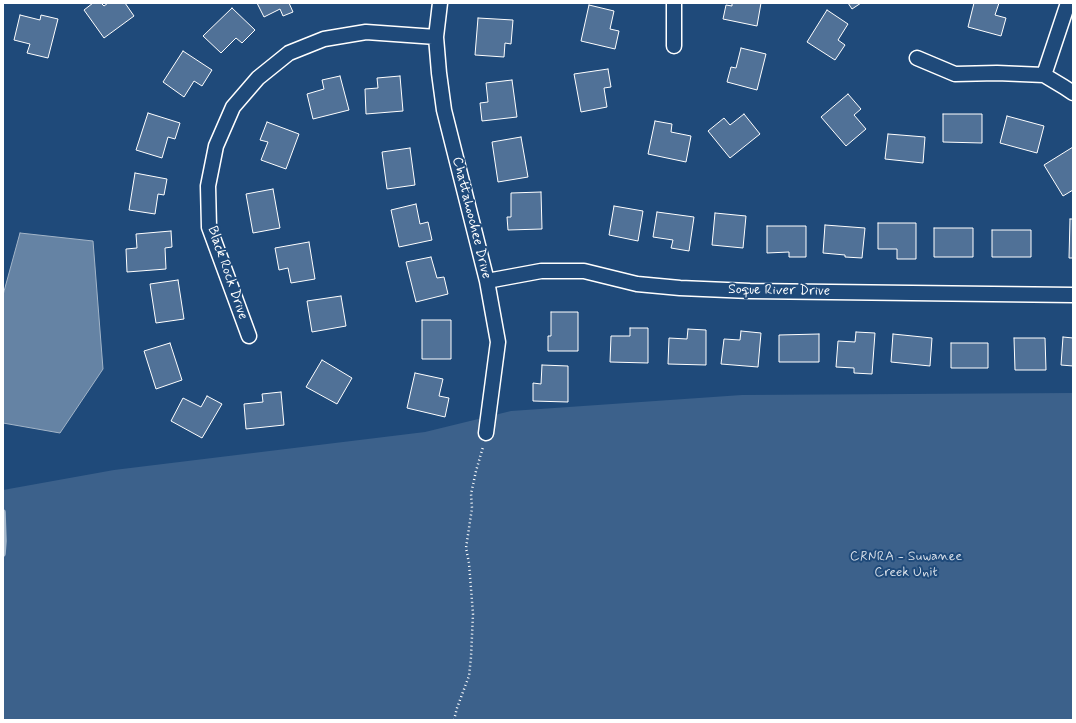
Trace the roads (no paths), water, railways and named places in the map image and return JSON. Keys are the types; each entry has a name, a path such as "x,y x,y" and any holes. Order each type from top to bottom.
{"street":[{"name":"Chattahoochee Drive","path":"440,3 436,37 444,110 487,280 498,342 486,433"},
{"path":"674,3 674,46"},
{"path":"1044,75 1068,3"},
{"name":"Black Rock Drive","path":"249,336 209,226 208,186 211,170 216,146 232,107 258,78 289,53 324,38 366,32 436,37"},
{"path":"916,58 955,74 997,73 1044,75 1073,93"},
{"name":"Soque River Drive","path":"487,280 541,271 584,271 637,284 680,288 750,291 1073,295"}],"waterway":[{"path":"3,512 3,554"}],"park label":[{"name":"CRNRA - Suwanee Creek Unit","path":"906,566"}]}
